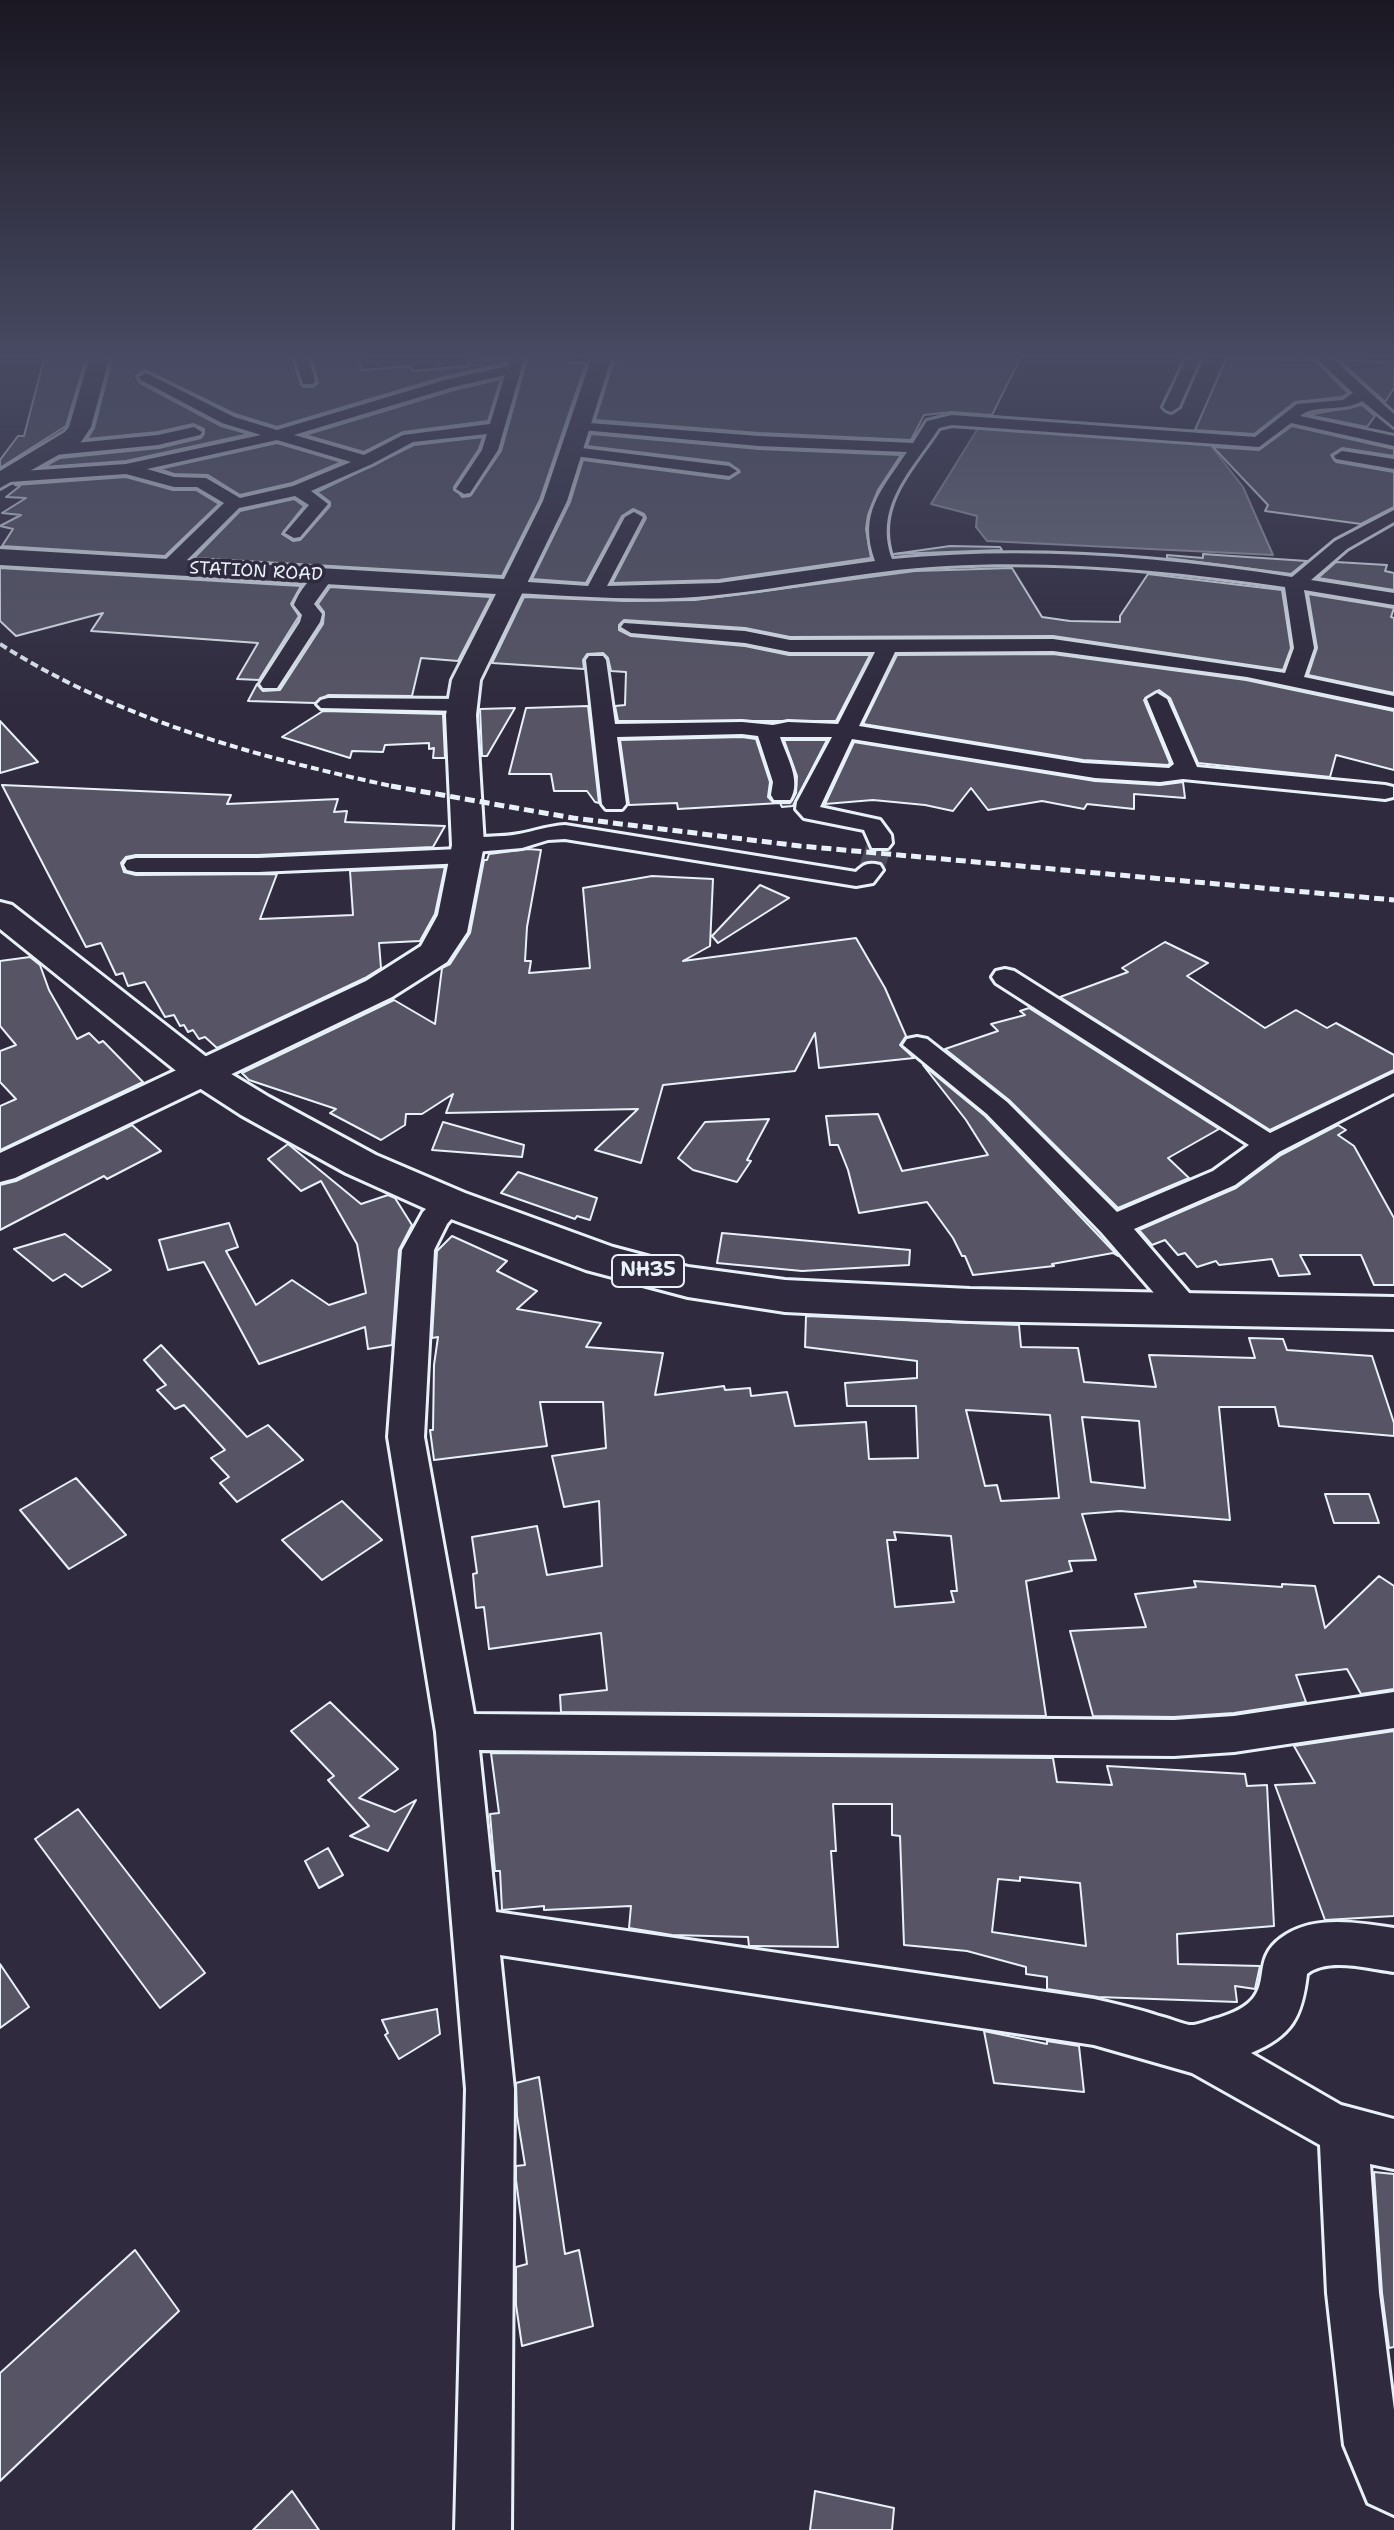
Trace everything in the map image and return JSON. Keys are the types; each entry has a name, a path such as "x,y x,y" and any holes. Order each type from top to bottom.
{"main road":[{"path":"0,1169 379,989 434,954 449,932 455,915 467,850 463,705 466,680 555,501 563,477"},
{"name":"STATION ROAD","path":"0,557 513,587"},
{"name":"NH35","path":"0,912 204,1074 319,1142 450,1203 601,1259 688,1282 785,1296 970,1305 1394,1313"}],"street":[{"path":"5,479 28,477"},
{"path":"156,477 174,482 200,482 232,498 234,504"},
{"path":"169,567 234,504 298,490 328,477"},
{"path":"464,489 472,477"},
{"path":"886,566 874,530 875,520 899,477"},
{"path":"294,533 319,504 298,490"},
{"path":"1292,681 1304,648 1294,585 1333,551 1385,528 1394,515"},
{"path":"595,591 634,517"},
{"path":"513,587 668,593 944,560 1056,559 1200,569 1299,581 1394,599"},
{"path":"270,684 310,622 312,614 304,605 307,596 325,576"},
{"path":"631,627 745,637 790,646 1053,645 1200,663 1394,702"},
{"path":"880,843 872,825 819,815 808,809 808,802 882,662 887,646"},
{"path":"596,660 614,804"},
{"path":"1157,699 1185,764 1181,772"},
{"path":"328,704 463,705"},
{"path":"604,731 728,728 845,731 1078,769 1163,775 1181,772 1391,790"},
{"path":"770,731 768,739 784,782 782,795"},
{"path":"136,865 274,864 467,850 522,841 545,833 565,832 856,879 864,878 871,870"},
{"path":"1005,977 1269,1145"},
{"path":"917,1045 997,1108 1113,1226 1186,1308"},
{"path":"1113,1226 1224,1178 1269,1145 1394,1082"},
{"path":"450,1203 429,1227 418,1250 405,1410 410,1466 457,1732 490,2089 483,2530"},
{"path":"457,1732 1174,1738 1234,1734 1394,1710"},
{"path":"475,1930 1094,2022 1217,2060 1344,2133 1394,2144"},
{"path":"1189,2050 1254,2027 1270,2018 1280,2004 1285,1967 1299,1952 1321,1944 1394,1950"},
{"path":"1344,2133 1353,2293 1371,2445 1388,2483 1394,2487"}],"water":[{"path":"948,477 1235,477 1243,487 1273,555 987,541 976,527 977,516 931,504"}],"building":[{"path":"126,477 173,490 196,490 219,504 165,556 2,546 13,529 0,526 21,515 2,513 26,498 6,497 20,486 15,485"},
{"path":"211,477 306,477 292,483 240,495"},
{"path":"348,477 461,477 454,487 462,497 470,496 483,477 548,477 540,500 502,576 194,558 240,511 294,499 304,506 282,534 293,541 300,540 330,506 330,502 317,492"},
{"path":"578,477 886,477 868,515 866,529 871,558 719,580 612,583 646,518 633,509 622,516 586,583 532,579 570,502"},
{"path":"1242,477 1394,477 1394,507 1361,524 1265,511 1268,505"},
{"path":"950,546 1000,547 1002,550 894,554"},
{"path":"1203,554 1307,561 1291,574 1167,558 1167,555 1203,558"},
{"path":"1336,562 1387,565 1385,571 1394,573 1394,590 1318,578"},
{"path":"0,568 301,586 291,604 299,616 259,680 237,679 258,643 91,631 103,613 16,636 0,621"},
{"path":"1012,568 1042,617 1070,621 1120,622 1120,616 1148,574 1282,590 1291,648 1283,670 1053,636 790,637 745,628 624,620 619,625 619,630 631,636 745,646 789,655 870,655 836,721 618,721 615,706 625,705 626,672 611,671 608,658 603,653 587,654 583,660 584,669 492,663 524,597 695,600 915,571"},
{"path":"330,587 491,597 458,661 421,658 412,696 328,695 315,703 248,701 257,684 263,691 280,690 323,624 324,612 318,604"},
{"path":"1308,594 1394,608 1391,617 1394,618 1394,693 1308,675 1317,648"},
{"path":"1053,654 1246,680 1394,711 1394,770 1336,755 1330,777 1198,763 1170,698 1159,690 1144,700 1170,763 1168,765 1083,760 863,724 897,655"},
{"path":"588,706 599,803 587,791 554,791 551,774 509,774 526,708"},
{"path":"515,708 487,756 482,756 480,709"},
{"path":"323,711 443,714 445,758 433,758 434,748 429,749 429,743 385,745 383,752 352,751 350,758 282,737"},
{"path":"0,721 38,762 0,773"},
{"path":"756,739 770,782 768,797 774,803 780,803 678,809 677,803 629,805 620,740"},
{"path":"784,740 827,740 793,806 782,807 780,803 790,803 796,793 797,776"},
{"path":"854,742 1095,781 1160,785 1183,782 1185,798 1134,794 1134,809 1087,804 1084,809 1042,801 988,810 971,788 953,811 873,800 825,804"},
{"path":"2,785 231,795 227,804 338,799 334,812 347,811 345,822 445,826 433,847 258,855 136,855 126,857 121,863 124,872 136,875 277,874 260,919 353,915 350,871 445,867 435,914 420,941 379,943 381,968 365,978 217,1048 205,1037 199,1039 193,1030 188,1032 184,1025 180,1026 174,1015 165,1017 145,982 128,986 123,973 116,975 101,943 86,947"},
{"path":"541,850 527,927 525,961 531,961 529,973 590,968 583,888 652,876 713,879 710,946 683,961 856,938 885,988 906,1036 900,1045 914,1058 819,1068 815,1033 795,1071 663,1085 641,1163 595,1150 638,1109 446,1113 453,1094 422,1114 406,1114 405,1125 381,1140 330,1113 336,1109 249,1080 242,1073 394,1000 435,1024 442,968 450,964 470,933 484,860 489,854"},
{"path":"760,885 789,898 718,943 712,936"},
{"path":"1165,942 1208,963 1187,976 1265,1028 1296,1010 1327,1028 1336,1023 1394,1055 1394,1070 1270,1130 1060,997 1128,972 1122,968"},
{"path":"30,957 40,965 49,990 77,1039 89,1033 99,1043 103,1041 143,1082 0,1150 0,1106 16,1099 0,1082 0,1051 16,1045 0,1026 0,961"},
{"path":"1029,1008 1219,1129 1168,1158 1189,1178 1118,1208 1009,1100 945,1049 998,1031 991,1024 1025,1015 1020,1011"},
{"path":"923,1065 985,1116 1118,1256 1113,1253 1052,1264 1054,1266 973,1275 965,1256 962,1256 927,1202 859,1213 838,1145 830,1145 826,1116 878,1114 902,1171 988,1155 966,1120"},
{"path":"769,1119 747,1160 751,1161 737,1182 693,1170 678,1158 705,1122"},
{"path":"443,1122 524,1145 522,1157 432,1150"},
{"path":"132,1125 161,1151 107,1179 104,1176 0,1230 0,1185 16,1181"},
{"path":"1338,1125 1346,1130 1338,1135 1354,1146 1394,1218 1394,1285 1374,1285 1361,1255 1300,1255 1310,1274 1279,1276 1272,1259 1219,1265 1216,1261 1197,1267 1185,1253 1178,1255 1165,1240 1152,1245 1139,1230 1236,1188 1281,1155"},
{"path":"288,1144 361,1204 388,1195 395,1198 412,1225 399,1250 392,1345 368,1349 365,1327 259,1364 204,1262 168,1270 159,1240 229,1223 238,1247 226,1251 256,1305 292,1280 329,1305 366,1293 357,1244 321,1181 301,1191 268,1159"},
{"path":"518,1172 597,1198 590,1220 577,1216 575,1219 501,1193"},
{"path":"722,1233 910,1250 909,1265 802,1271 717,1263"},
{"path":"65,1234 111,1270 82,1287 65,1274 53,1281 14,1249"},
{"path":"452,1236 507,1261 497,1271 537,1291 517,1309 601,1323 586,1347 663,1353 655,1395 724,1386 725,1390 750,1388 751,1396 787,1392 795,1426 866,1422 869,1459 918,1458 916,1406 847,1406 845,1383 917,1378 917,1361 805,1347 806,1316 1019,1325 1021,1347 1078,1348 1084,1382 1156,1387 1149,1355 1255,1358 1249,1338 1283,1339 1287,1350 1372,1356 1394,1423 1394,1436 1279,1426 1275,1407 1219,1407 1230,1520 1120,1511 1082,1514 1096,1560 1069,1561 1072,1571 1026,1581 1046,1716 561,1712 560,1695 607,1690 601,1633 489,1649 484,1607 476,1608 473,1574 477,1573 472,1537 537,1526 547,1575 602,1566 599,1501 564,1507 552,1456 606,1448 603,1402 540,1402 547,1446 434,1460 430,1430 433,1430 434,1365 438,1337 432,1338 437,1251","holes":["966,1410 1050,1415 1059,1498 1001,1501 997,1485 985,1486","1082,1417 1139,1421 1145,1488 1091,1482","894,1532 951,1536 957,1591 951,1591 954,1602 895,1607 887,1540 896,1540"]},
{"path":"161,1345 247,1437 268,1425 303,1460 237,1502 220,1483 229,1477 211,1458 225,1450 184,1405 175,1409 157,1390 166,1385 144,1360"},
{"path":"76,1478 126,1535 69,1569 20,1510"},
{"path":"1325,1494 1369,1494 1379,1523 1334,1523"},
{"path":"342,1501 382,1540 322,1580 282,1540"},
{"path":"1379,1576 1394,1586 1394,1689 1361,1694 1347,1669 1296,1675 1306,1702 1234,1713 1174,1717 1093,1716 1070,1631 1146,1627 1135,1594 1196,1587 1194,1581 1315,1586 1325,1628"},
{"path":"330,1702 398,1769 359,1798 395,1812 416,1800 388,1851 350,1836 369,1826 328,1780 334,1776 291,1731"},
{"path":"1394,1731 1394,1916 1325,1920 1275,1785 1315,1783 1294,1746"},
{"path":"491,1753 1053,1758 1057,1782 1112,1785 1107,1766 1245,1774 1247,1786 1267,1785 1274,1926 1177,1934 1178,1964 1260,1966 1255,1989 1235,1986 1237,2002 1098,1997 1047,1989 1047,1977 1026,1974 1026,1967 967,1951 904,1945 900,1836 892,1835 892,1804 833,1804 836,1851 831,1851 838,1947 749,1946 748,1937 672,1935 629,1928 631,1906 544,1910 544,1906 502,1910 500,1871 495,1871 490,1814 499,1813","holes":["1020,1877 1080,1883 1086,1946 992,1932 998,1879 1020,1881"]},
{"path":"78,1809 205,1973 160,2008 35,1839"},
{"path":"328,1848 343,1875 319,1888 305,1861"},
{"path":"0,1964 29,2007 0,2028"},
{"path":"437,2009 440,2034 399,2059 385,2035 388,2033 382,2020"},
{"path":"984,2031 1047,2044 1047,2041 1079,2046 1084,2092 994,2083"},
{"path":"539,2077 565,2254 579,2250 593,2326 522,2346 516,2305 516,2267 527,2264 516,2166 525,2165 517,2116 516,2083"},
{"path":"1374,2172 1394,2174 1394,2347 1389,2348 1382,2293"},
{"path":"135,2250 179,2311 0,2481 0,2373"},
{"path":"292,2491 319,2530 253,2530"},
{"path":"815,2491 894,2508 892,2530 810,2530"}],"tunnel":[{"path":"871,870 880,843"}],"railway":[{"path":"0,644 93,694 193,734 297,764 397,787"},
{"path":"391,786 397,787"},
{"path":"397,787 573,818 800,846 1394,900"},
{"path":"397,787 401,788"}]}
